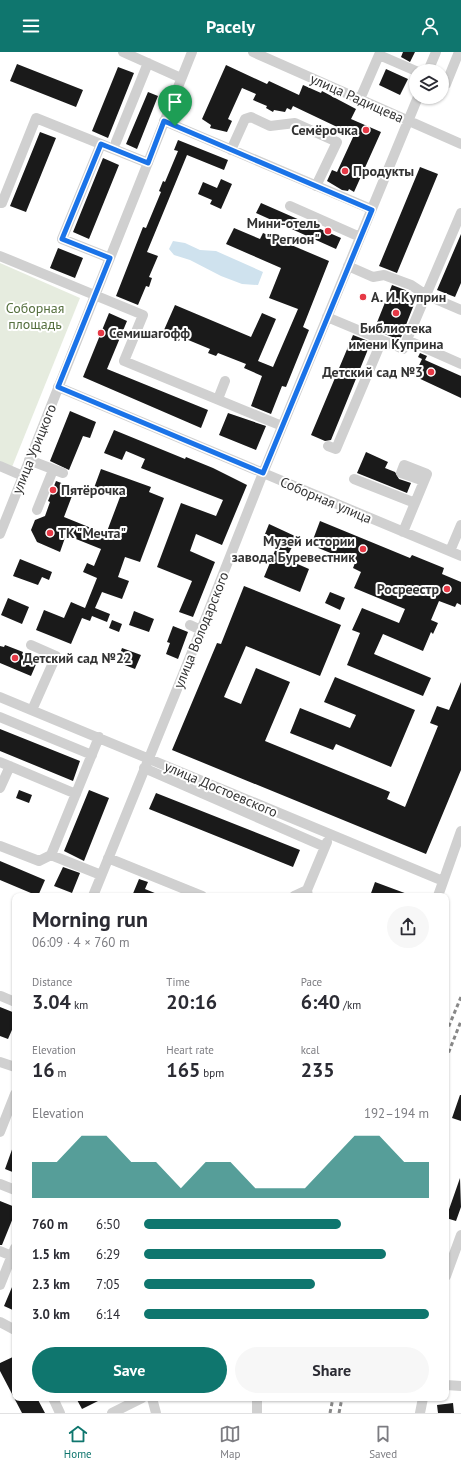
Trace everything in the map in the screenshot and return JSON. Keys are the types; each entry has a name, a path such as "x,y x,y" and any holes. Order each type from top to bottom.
{"street":[{"path":"123,52 181,78"},
{"name":"улица Урицкого","path":"0,534 3,516 23,476 192,52"},
{"name":"улица Радищева","path":"253,52 461,144"},
{"path":"431,64 436,52"},
{"path":"449,77 459,52"},
{"path":"360,99 379,55 409,68"},
{"path":"116,142 148,63"},
{"name":"улица Володарского","path":"94,893 282,426 415,104"},
{"path":"231,150 245,119 251,117 270,126 295,123 337,142 316,186"},
{"path":"0,203 2,203 36,118 148,163"},
{"path":"164,121 372,210"},
{"path":"101,144 62,239 110,258"},
{"path":"290,206 360,237"},
{"path":"327,318 403,349 461,213"},
{"path":"0,256 143,315 124,361 282,426"},
{"path":"348,266 373,277 384,275 391,277 411,285 426,295 461,310"},
{"path":"328,446 336,449 382,340"},
{"path":"407,340 461,364"},
{"path":"218,400 226,381"},
{"name":"Соборная улица","path":"58,387 461,556"},
{"path":"29,460 58,471 37,510"},
{"path":"0,466 23,476"},
{"path":"354,479 415,503"},
{"path":"403,532 424,482"},
{"path":"450,551 461,526"},
{"path":"190,625 201,630"},
{"path":"31,645 56,656 37,712 35,731"},
{"name":"улица Достоевского","path":"0,697 329,835 443,881"},
{"path":"0,717 92,755"},
{"path":"0,846 39,861 51,855 99,738"},
{"path":"0,762 76,794"},
{"path":"0,788 10,766"},
{"path":"144,768 325,847"},
{"path":"439,893 461,831"},
{"path":"308,893 329,835"},
{"path":"51,855 101,875"},
{"path":"108,858 195,893"},
{"path":"1,996 12,1001"},
{"path":"0,1062 12,1066"},
{"path":"0,1129 12,1101"},
{"path":"0,1184 12,1189"},
{"path":"449,1268 461,1235"},
{"path":"0,1251 12,1252"},
{"path":"0,1285 12,1255"},
{"path":"0,1322 12,1328"},
{"path":"449,1385 461,1386"},
{"path":"54,1401 60,1413"},
{"path":"112,1413 136,1401"},
{"path":"153,1401 156,1413"},
{"path":"257,1401 257,1413"},
{"path":"420,1413 422,1401"}],"green space":[{"name":"Соборная площадь","path":"0,263 80,298 12,467 0,462"}],"water":[{"path":"173,241 185,243 200,250 216,251 263,272 258,285 242,284 221,276 190,260 174,255 169,249"}],"building":[{"path":"403,52 415,52 410,62 401,57"},
{"path":"17,64 83,90 76,107 10,81"},
{"path":"226,65 267,84 269,81 299,95 303,85 321,93 322,91 356,109 351,119 381,132 354,192 349,189 348,191 342,190 327,181 332,170 337,172 354,135 293,106 291,110 287,108 285,112 274,110 273,112 266,108 267,106 253,100 256,94 242,88 228,119 232,121 227,132 210,128 211,125 202,119"},
{"path":"118,67 134,73 108,138 92,131"},
{"path":"386,69 408,79 400,95 379,85"},
{"path":"148,92 158,96 137,149 126,144"},
{"path":"40,132 56,138 26,212 10,206"},
{"path":"178,140 228,160 224,170 187,155 147,252 158,256 149,277 152,278 149,287 146,286 138,305 116,296 143,227 146,228 161,192 159,191 163,181 165,182 178,151 174,150"},
{"path":"103,158 119,165 89,239 73,232"},
{"path":"420,167 438,174 397,273 379,266"},
{"path":"221,179 232,184 221,209 210,204 212,200 198,194 203,182 217,188"},
{"path":"261,203 341,238 336,249 256,213"},
{"path":"234,228 260,239 263,233 329,261 303,327 309,330 286,387 282,386 271,414 251,406 262,376 244,368 246,364 218,353 216,356 208,353 210,349 181,337 179,341 171,338 173,334 164,330 175,305 251,337 262,313 276,319 258,361 273,367 298,309 269,298 281,268 226,244"},
{"path":"461,234 461,283 455,297 437,290"},
{"path":"58,248 83,258 75,278 50,268"},
{"name":"Библиотека имени Куприна","path":"392,285 408,291 417,297 400,340 374,330"},
{"path":"109,313 127,321 107,369 208,410 201,428 83,377"},
{"path":"353,335 371,342 331,440 325,441 311,435"},
{"path":"420,353 427,356 425,360 461,376 461,398 414,376 422,359 418,357"},
{"path":"70,411 96,422 90,438 83,436 69,470 50,461"},
{"path":"228,413 266,426 256,450 219,435"},
{"path":"114,430 185,459 186,457 213,468 247,485 222,545 196,534 190,551 215,562 193,617 179,612 192,581 157,567 181,503 216,516 223,500 141,468 145,459 126,451 122,460 104,453"},
{"path":"366,452 388,462 385,468 395,472 399,479 411,483 407,493 357,473"},
{"path":"101,469 151,487 149,492 164,498 140,562 125,557 118,577 129,581 122,599 102,592 95,608 110,614 107,622 92,616 90,621 82,618 71,644 36,630 44,610 64,618 71,602 85,608 97,578 83,572 87,563 94,566 101,549 66,535 60,552 37,542 31,530 35,520 45,516 50,502 48,501 56,481 75,488 64,517 106,534 120,497 94,488"},
{"path":"320,521 410,558 412,555 444,568 442,574 461,582 461,605 457,603 455,607 439,601 431,620 438,623 433,634 431,632 423,651 383,634 374,654 431,678 423,696 347,665 360,633 352,630 362,608 399,623 405,609 354,588 361,572 353,568 355,563 311,545"},
{"path":"269,524 297,537 286,559 309,569 300,592 264,577 279,541 265,534"},
{"path":"20,559 52,572 49,580 42,577 38,585 13,576"},
{"path":"244,586 341,625 320,676 246,646 224,697 241,704 256,668 290,682 265,741 390,792 387,799 405,807 438,726 430,723 437,706 449,710 461,682 461,770 426,854 172,750 217,643 221,644"},
{"path":"330,592 345,598 340,610 325,603"},
{"path":"8,598 29,607 22,624 1,615"},
{"path":"134,611 154,619 149,632 129,625"},
{"path":"112,620 122,624 119,632 109,628"},
{"path":"173,626 188,632 178,659 166,654 170,643 167,642"},
{"name":"Детский сад №22","path":"5,645 23,652 22,655 37,662 31,676 0,663 0,646 4,647"},
{"path":"122,648 141,655 135,669 117,662"},
{"path":"335,677 415,710 391,767 336,744 333,750 290,733 300,708 350,728 356,715 324,702"},
{"path":"0,729 80,761 73,781 0,751"},
{"path":"19,790 32,795 29,803 16,798"},
{"path":"89,790 109,798 84,861 64,851"},
{"path":"156,793 300,850 293,867 149,809"},
{"path":"0,861 45,880 39,893 31,893 0,880"},
{"path":"63,867 80,873 72,893 54,886"},
{"path":"139,879 148,882 145,889 155,893 133,893"},
{"path":"375,882 405,893 371,893"},
{"path":"0,1007 12,1012 12,1030 8,1039 0,1036"},
{"path":"461,1095 461,1121 452,1118"},
{"path":"12,1150 12,1172 5,1169"},
{"path":"460,1178 461,1207 456,1221 449,1219 449,1209"},
{"path":"0,1201 12,1206 12,1220 2,1245 0,1245"},
{"path":"12,1287 12,1310 4,1306"},
{"path":"12,1357 12,1394 0,1371 0,1363"},
{"path":"16,1401 39,1401 45,1413 22,1413"},
{"path":"78,1401 98,1401 82,1409"},
{"path":"453,1403 454,1413 438,1413 437,1405"}],"railway":[{"path":"449,1026 461,997"},
{"path":"449,1051 461,1021"},
{"path":"330,1413 332,1401"},
{"path":"339,1413 341,1401"}],"place":[{"name":"Семёрочка","path":"366,130"},
{"name":"Продукты","path":"345,171"},
{"name":"Мини-отель \"Регион\"","path":"328,231"},
{"name":"А. И. Куприн","path":"363,297"},
{"name":"Библиотека имени Куприна","path":"396,313"},
{"name":"Семишагофф","path":"101,333"},
{"name":"Детский сад №3","path":"431,372"},
{"name":"Пятёрочка","path":"53,490"},
{"name":"ТК \"Мечта\"","path":"50,533"},
{"name":"Музей истории завода Буревестник","path":"363,549"},
{"name":"Росреестр","path":"447,589"},
{"name":"Детский сад №22","path":"15,658"}],"route":[{"path":"164,121 175,126 372,210 263,473 58,387 110,258 62,239 101,144 148,163 164,121"}]}
